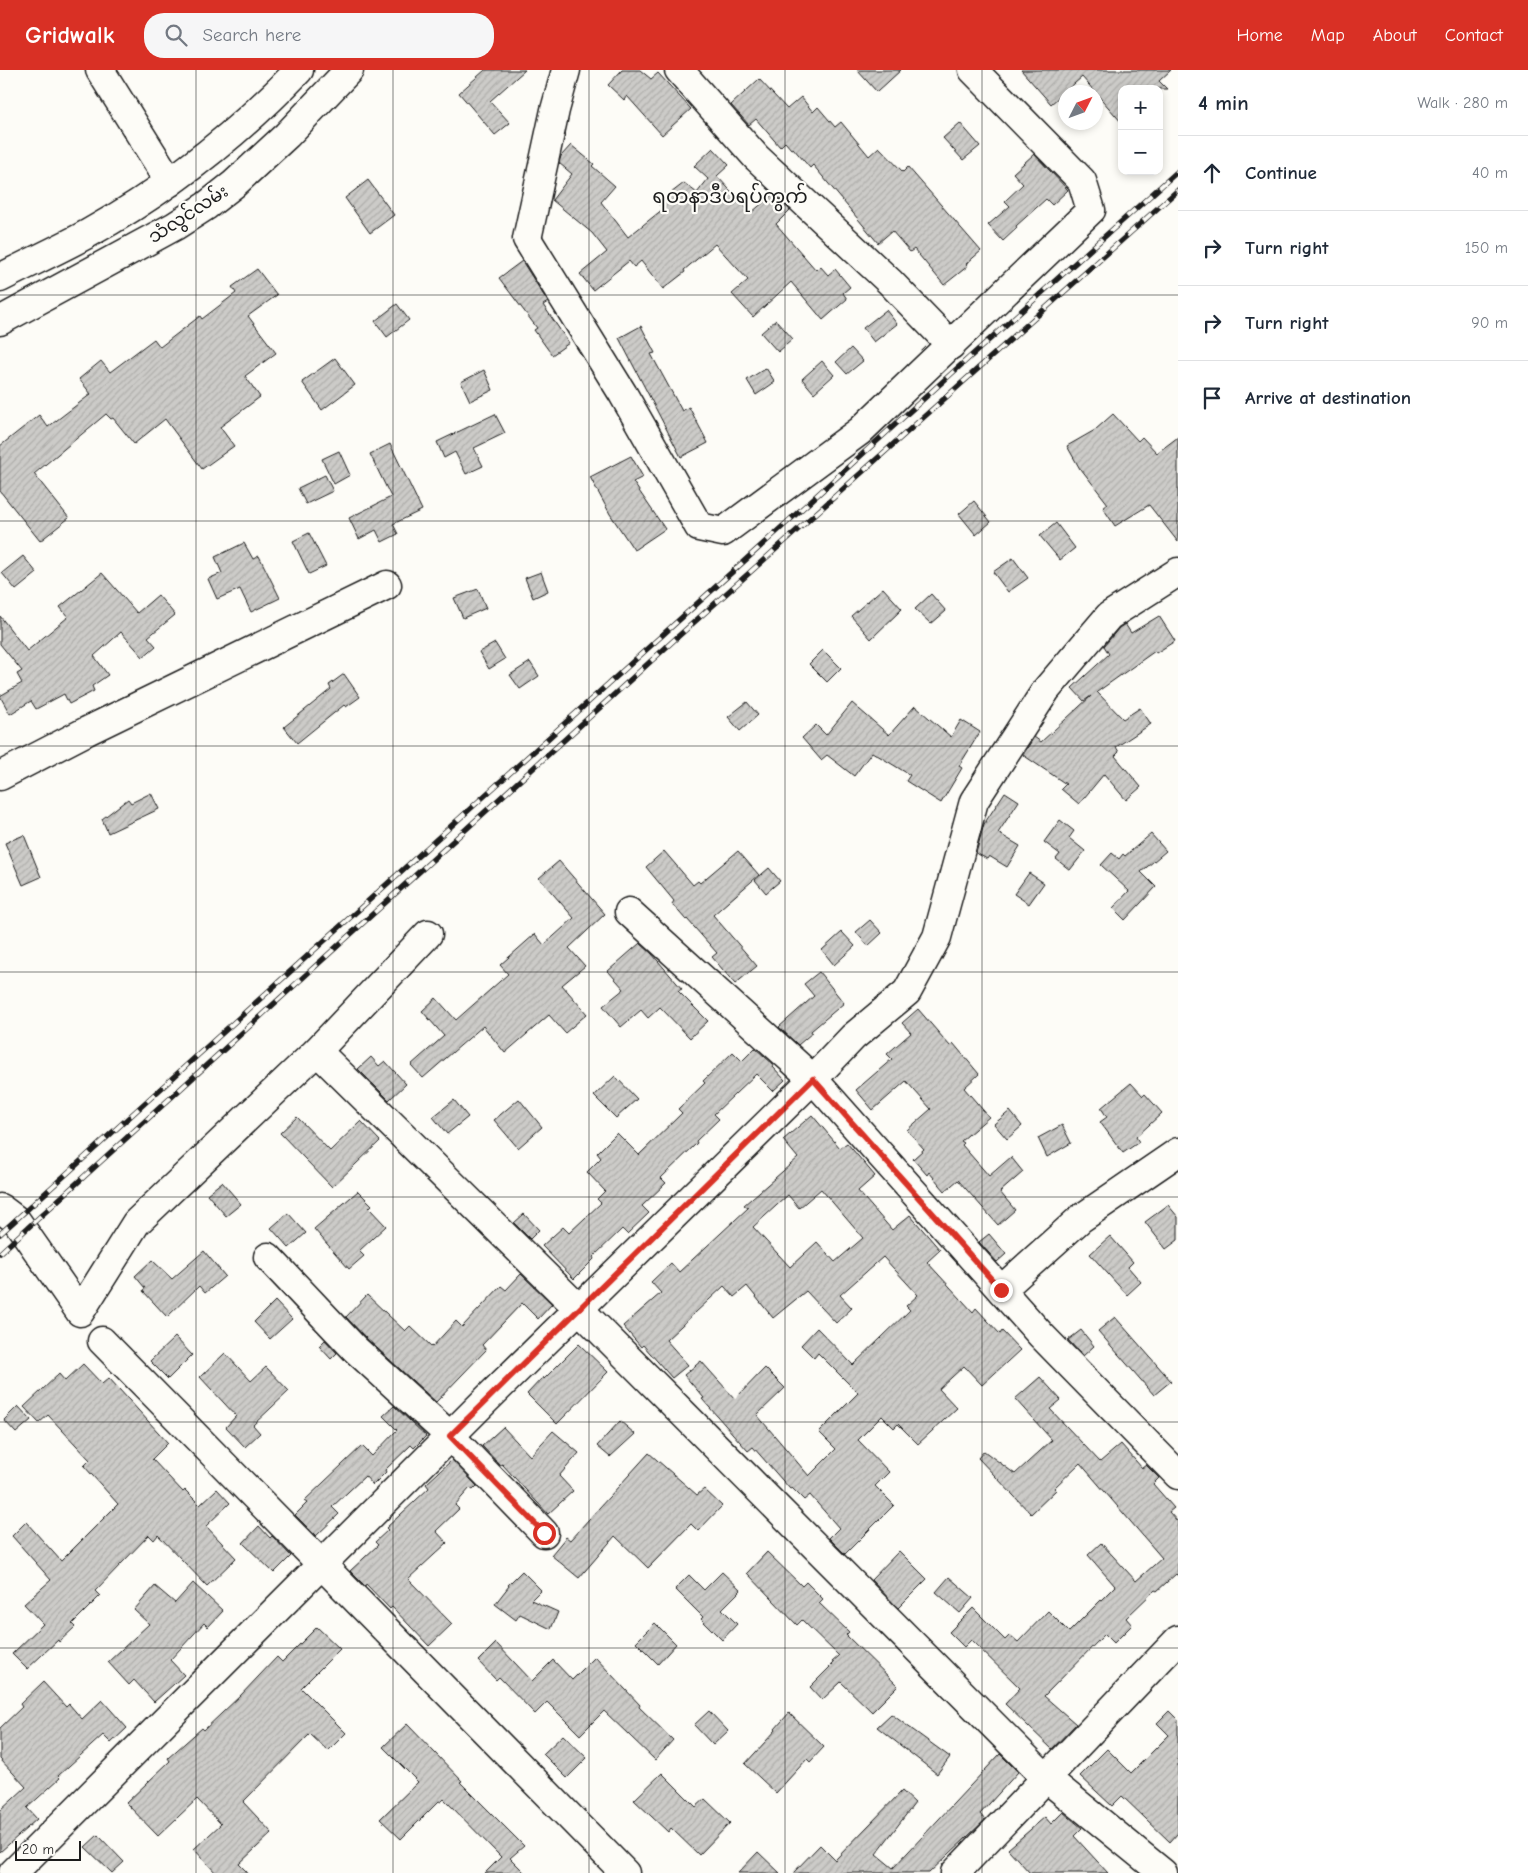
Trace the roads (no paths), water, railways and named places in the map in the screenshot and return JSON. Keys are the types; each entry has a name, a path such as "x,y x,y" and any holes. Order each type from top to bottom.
{"street":[{"path":"100,70 170,182"},
{"name":"သံလွင်လမ်း","path":"0,278 88,233 170,182 256,114 299,70"},
{"name":"သံလွင်လမ်း","path":"1,319 175,226 206,206 234,184 287,135 349,70"},
{"path":"566,70 527,239 623,394 699,527 723,532 860,431 1091,210 1082,181 973,70"},
{"path":"678,70 756,157 890,282 951,345"},
{"path":"13,1873 450,1436 813,1079 853,1037 907,992 936,937 974,801 1046,690 1109,616 1178,572"},
{"path":"0,776 96,726 386,585"},
{"path":"629,912 813,1079 1041,1335 1178,1475"},
{"path":"0,1208 16,1220 80,1312 136,1223 317,1051 428,934"},
{"path":"317,1051 579,1309 1045,1777 1163,1873"},
{"path":"1001,1290 1080,1219 1178,1152"},
{"path":"268,1257 355,1349 450,1436 544,1533"},
{"path":"102,1341 625,1873"},
{"path":"954,1873 1178,1640"}],"railway":[{"path":"0,1234 1178,171"},
{"path":"0,1253 673,641 1178,190"}],"district":[{"name":"ရတနာဒီပရပ်ကွက်","path":"730,196"}]}
